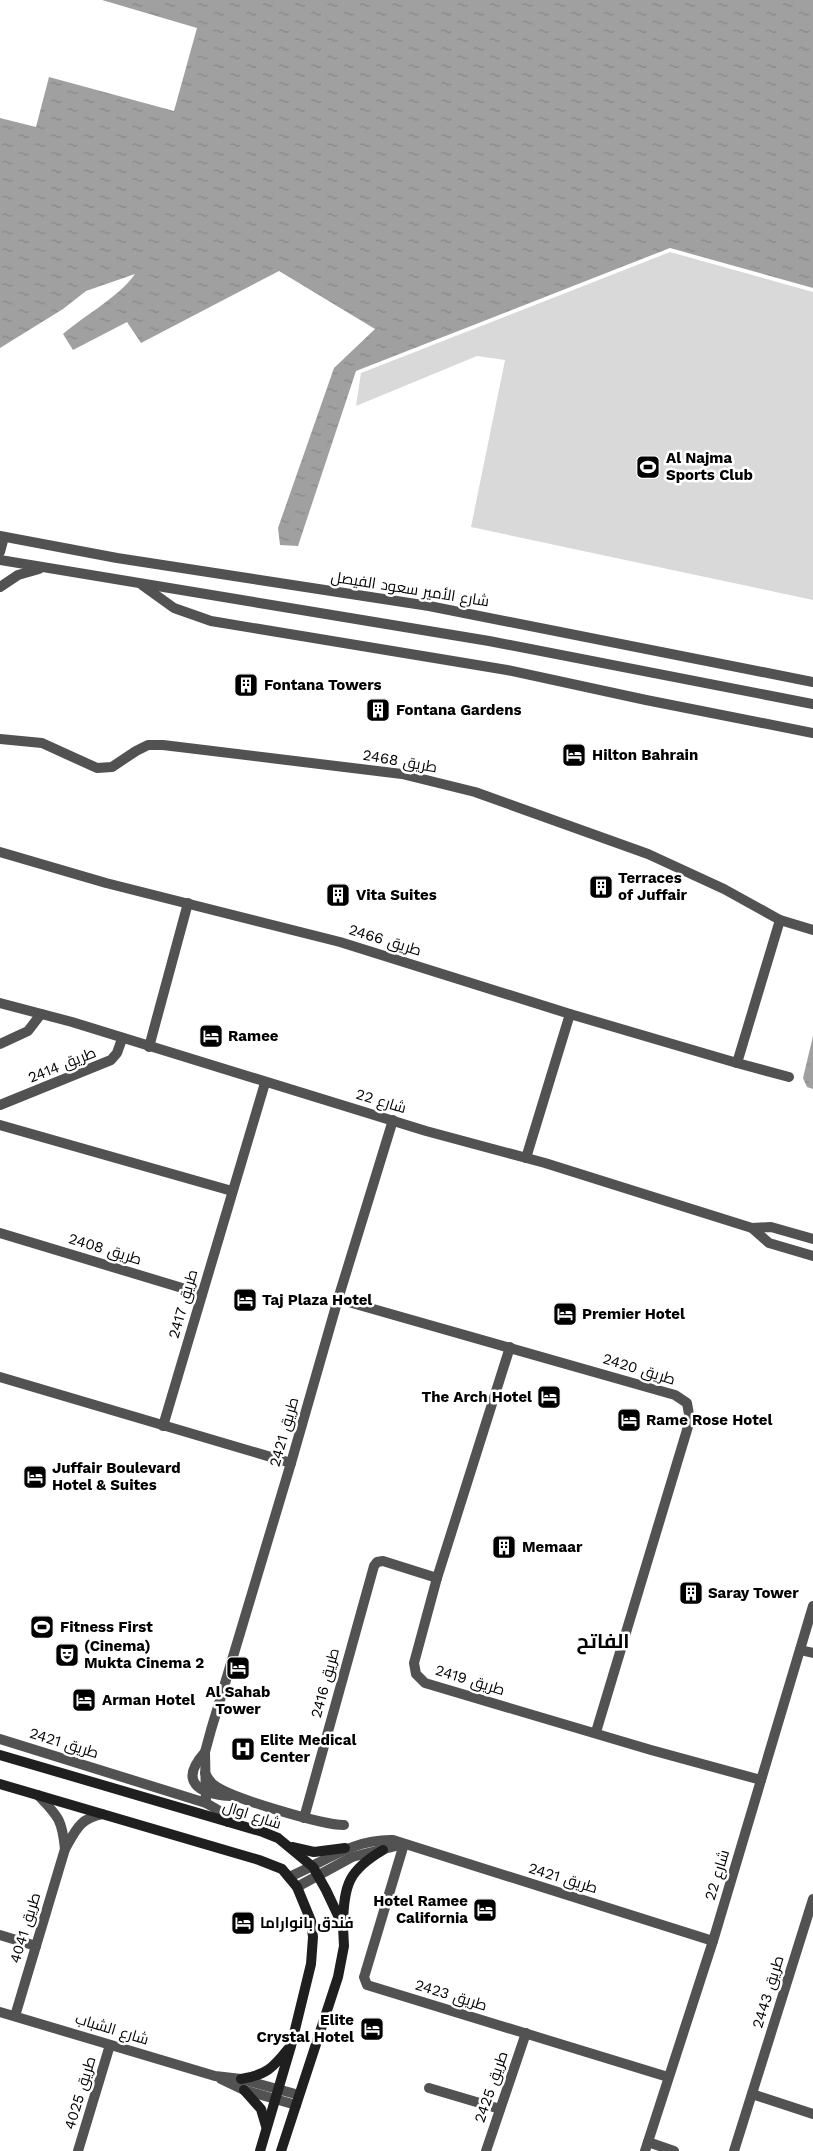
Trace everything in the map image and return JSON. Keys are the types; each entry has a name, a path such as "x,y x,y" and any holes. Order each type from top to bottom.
{"main road":[{"name":"شارع اوال","path":"0,1755 278,1838 292,1847 316,1871 343,1926 344,1946 338,1977 281,2151"},
{"path":"0,1784 259,1860 282,1869 297,1887 311,1922 313,1955 291,2046 260,2151"},
{"path":"292,1847 314,1852 345,1848"},
{"path":"343,1926 344,1897 349,1881 363,1863 383,1850"},
{"path":"242,2079 262,2075 268,2071 291,2046"},
{"path":"244,2090 261,2109 267,2130"}],"street":[{"path":"0,552 2,536"},
{"name":"شارع الأمير سعود الفيصل","path":"2,536 117,558 429,606 813,682"},
{"path":"0,560 489,641 813,704"},
{"path":"0,587 18,575 43,568"},
{"path":"142,584 174,608 211,621 507,670 813,733"},
{"name":"طريق 2468","path":"0,738 42,743 97,768 112,767 136,750 148,745 163,745 260,755 418,778 498,799 648,854 724,890 780,920 813,930"},
{"name":"طريق 2466","path":"0,852 106,883 347,944 570,1014 789,1077"},
{"path":"149,1047 188,903"},
{"path":"737,1063 780,920"},
{"name":"شارع 22","path":"0,1003 465,1142 526,1158 752,1228 771,1227 813,1239"},
{"path":"0,1044 28,1031 41,1014"},
{"path":"526,1158 570,1014"},
{"name":"طريق 2414","path":"0,1105 111,1060 117,1053 122,1039"},
{"name":"طريق 2417","path":"163,1426 265,1083"},
{"name":"طريق 2421","path":"206,1798 205,1752 338,1299 393,1120"},
{"path":"0,1124 232,1191"},
{"name":"شارع 22","path":"752,1228 769,1243 813,1256"},
{"name":"طريق 2408","path":"0,1234 202,1294"},
{"name":"طريق 2420","path":"338,1299 675,1394 687,1403 690,1420 596,1732"},
{"name":"طريق 2419","path":"510,1347 437,1578 414,1663 416,1674 425,1682 651,1750 761,1780"},
{"path":"0,1377 291,1463"},
{"name":"طريق 2416","path":"304,1818 374,1566 377,1562 383,1561 437,1578"},
{"name":"شارع 22","path":"646,2146 713,1941 813,1606"},
{"path":"800,1650 813,1653"},
{"name":"طريق 2421","path":"0,1739 206,1798 241,1797"},
{"name":"طريق 2421","path":"205,1752 197,1762 193,1772 195,1783 228,1822"},
{"name":"طريق 2421","path":"205,1773 215,1786 241,1797 304,1818 328,1824 344,1825"},
{"name":"طريق 4041","path":"38,1795 58,1817 63,1830 65,1849"},
{"name":"طريق 4041","path":"15,2016 65,1849 77,1827 88,1817 102,1814"},
{"name":"طريق 2421","path":"297,1887 345,1848 380,1840 393,1840 713,1941"},
{"name":"طريق 2421","path":"289,1878 316,1871 352,1857 404,1844"},
{"name":"طريق 2423","path":"404,1844 365,1974 367,1985 668,2077"},
{"name":"طريق 2443","path":"734,2151 813,1899"},
{"path":"0,1935 36,1946"},
{"name":"شارع الشباب","path":"0,2012 215,2076 244,2090 277,2094"},
{"name":"طريق 2425","path":"486,2151 526,2033"},
{"name":"طريق 4025","path":"78,2151 110,2044"},
{"name":"شارع الشباب","path":"215,2076 242,2079 277,2094 297,2100"},
{"path":"429,2088 500,2109"},
{"path":"752,2094 813,2114"},
{"path":"646,2146 674,2151"}],"shaded area":[{"name":"Al Najma Sports Club","path":"670,252 813,292 813,600 471,527 505,360 477,356 356,406 361,373"}],"water":[{"path":"102,0 813,0 813,288 670,248 356,371 298,546 280,545 278,528 334,368 375,329 279,271 141,343 127,322 73,350 63,334 111,298 135,274 86,291 63,309 0,348 0,118 36,127 49,77 174,111 197,28"},
{"path":"813,1036 813,1089 807,1087 803,1078"}],"place":[{"name":"Al Najma Sports Club","path":"648,467"},
{"name":"Fontana Towers","path":"246,685"},
{"name":"Fontana Gardens","path":"378,710"},
{"name":"Hilton Bahrain","path":"574,755"},
{"name":"Terraces of Juffair","path":"601,887"},
{"name":"Vita Suites","path":"338,895"},
{"name":"Ramee","path":"211,1036"},
{"name":"Taj Plaza Hotel","path":"245,1300"},
{"name":"Premier Hotel","path":"565,1314"},
{"name":"The Arch Hotel","path":"549,1397"},
{"name":"Rame Rose Hotel","path":"629,1420"},
{"name":"Juffair Boulevard Hotel & Suites","path":"35,1477"},
{"name":"Memaar","path":"504,1547"},
{"name":"Saray Tower","path":"691,1593"},
{"name":"Fitness First","path":"42,1627"},
{"name":"(Cinema) Mukta Cinema 2","path":"67,1655"},
{"name":"Al Sahab Tower","path":"238,1668"},
{"name":"Arman Hotel","path":"84,1700"},
{"name":"Elite Medical Center","path":"243,1749"},
{"name":"Hotel Ramee California","path":"485,1910"},
{"name":"فندق بانواراما","path":"243,1923"},
{"name":"Elite Crystal Hotel","path":"372,2029"}],"district":[{"name":"الفاتح","path":"603,1641"}]}
